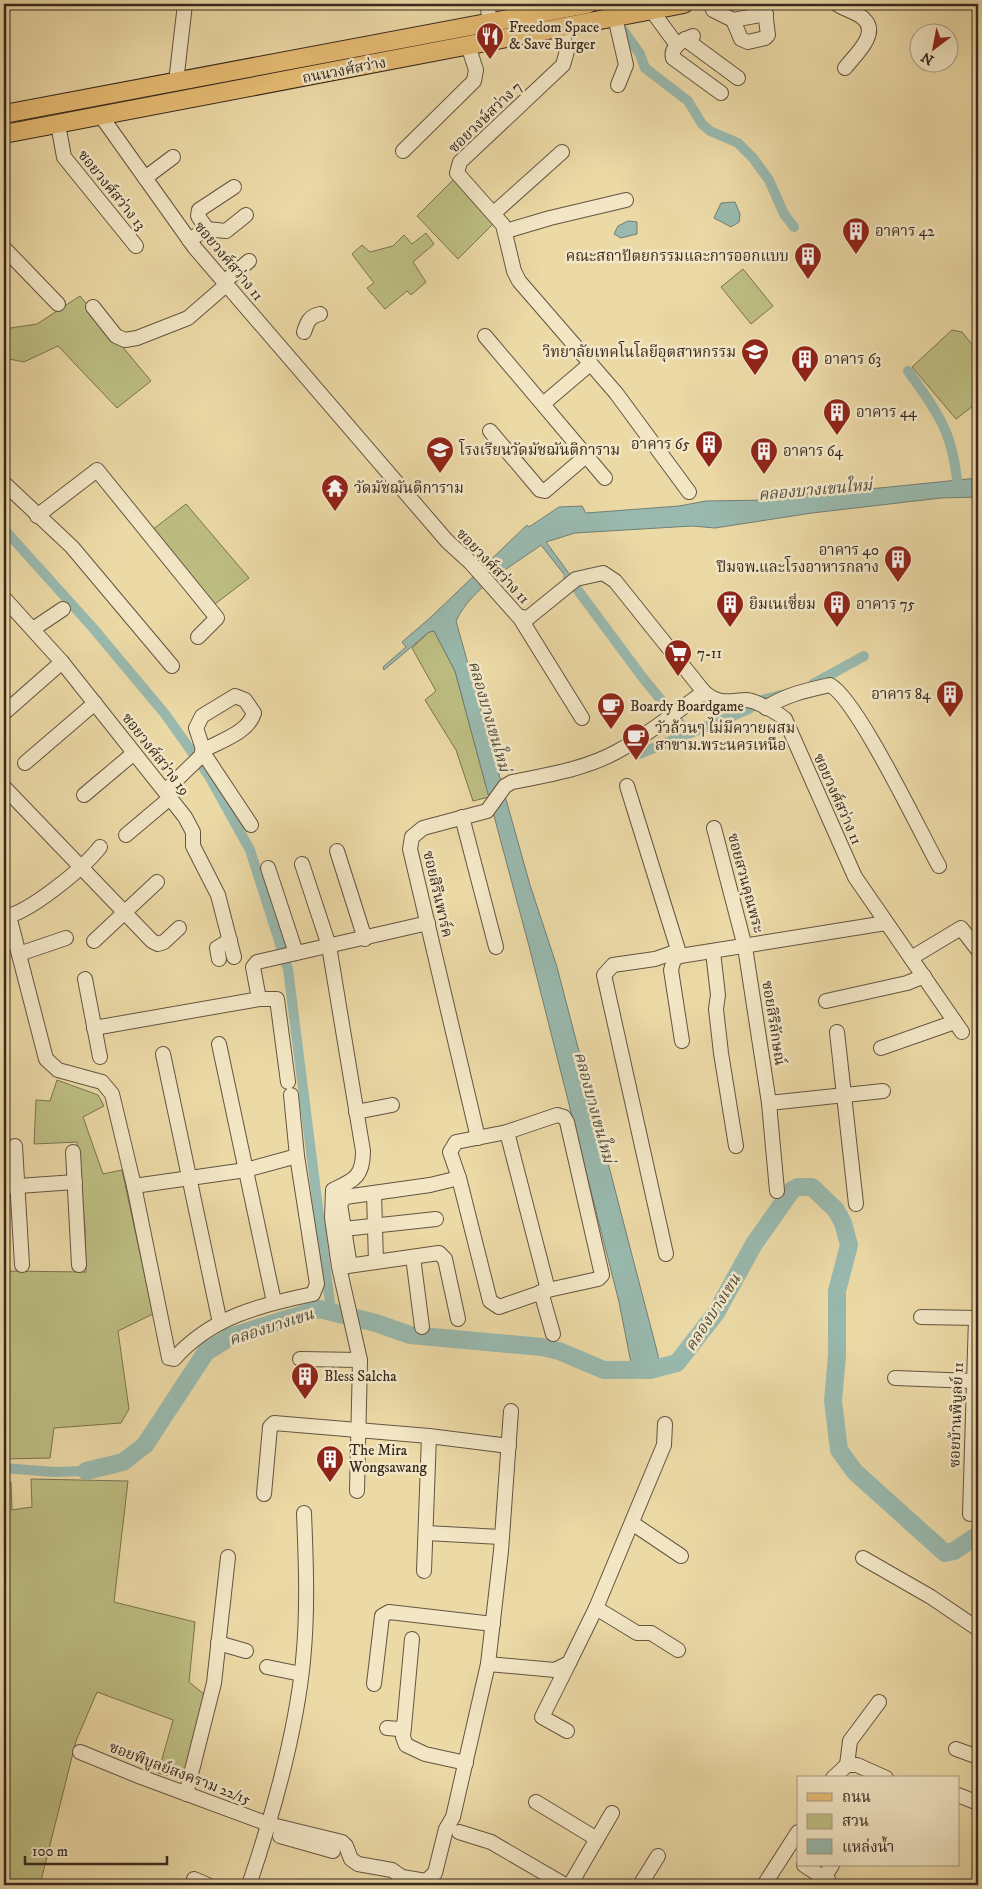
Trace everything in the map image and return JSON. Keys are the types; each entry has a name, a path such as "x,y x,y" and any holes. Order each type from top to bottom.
{"main road":[{"name":"ถนนวงศ์สว่าง","path":"4,114 588,4"},
{"name":"ถนนวงศ์สว่าง","path":"4,134 684,4"}],"street":[{"path":"176,82 185,4"},
{"path":"488,4 489,22"},
{"path":"837,4 864,18 869,25 870,32 866,41 845,68"},
{"path":"713,10 733,20 741,39 748,42 765,38 768,35 765,9 733,20"},
{"path":"652,11 685,40 738,78"},
{"path":"615,17 626,65 618,85"},
{"name":"ซอยวงษ์สว่าง 7","path":"561,28 567,52 562,65 464,158 457,168 460,178 494,213 506,231 514,271 519,281 634,416 689,492"},
{"path":"685,40 671,55 672,58 720,93"},
{"path":"403,151 474,81 476,70 468,45"},
{"name":"ซอยวงศ์สว่าง 11","path":"101,116 189,240 441,535 470,562 520,618 528,618 572,582 597,573 609,576 704,692 712,699 724,703 758,705 785,719 848,863 886,922 959,1027 882,1048"},
{"name":"ซอยวงศ์สว่าง 13","path":"58,124 64,157 136,246"},
{"path":"494,213 562,152"},
{"path":"145,178 173,157"},
{"path":"207,229 198,216 199,210 234,187"},
{"path":"506,231 550,218 626,200"},
{"path":"189,240 207,229 226,231 246,215"},
{"path":"4,248 58,304"},
{"path":"93,307 116,336 125,340 137,338 188,318 249,261"},
{"path":"304,332 308,320 313,315 320,314"},
{"path":"485,336 605,478"},
{"path":"543,404 590,364"},
{"path":"490,431 540,490 545,490 586,456"},
{"path":"37,516 97,470 217,618 198,637"},
{"path":"4,483 72,547 172,666"},
{"name":"ซอยวงศ์สว่าง 19","path":"4,598 62,662 185,817 193,832 193,846 218,895 234,957"},
{"path":"32,629 63,609"},
{"path":"520,618 582,718"},
{"path":"4,713 62,662"},
{"path":"758,705 830,685 837,689 857,715 939,866"},
{"name":"ซอยสิรีนพาร์ค","path":"478,1138 410,849 412,837 424,828 486,811 505,786 512,782 562,772 618,751 672,717 704,692"},
{"path":"25,763 95,703"},
{"path":"126,835 167,795 201,756 202,751 251,824"},
{"path":"84,795 134,753"},
{"path":"627,786 679,953"},
{"path":"4,787 152,941 158,944 164,942 179,928"},
{"path":"462,817 496,947"},
{"name":"ซอยสวนคุณพระ","path":"714,828 745,947"},
{"path":"94,1028 260,999 278,1001 297,1156 317,1284 313,1294 274,1302 220,1323 190,1341 174,1359 169,1358 134,1186 112,1094 102,1082 58,1070 46,1059 19,954 6,914 48,894 100,847"},
{"path":"337,850 365,938"},
{"path":"302,864 329,946 363,1151 363,1166 357,1176 332,1192 332,1218 344,1264"},
{"path":"268,868 296,953"},
{"path":"94,941 157,882"},
{"path":"666,1254 604,975 613,965 655,959 679,953 713,952 745,947 886,922"},
{"path":"260,999 254,964 428,923"},
{"path":"911,958 961,928 978,950"},
{"path":"19,954 66,938"},
{"path":"219,959 217,948 230,940"},
{"name":"ซอยสิริลักษณ์","path":"745,947 770,1103 776,1191"},
{"path":"713,952 718,995 716,1009 721,1054 736,1146"},
{"path":"679,953 670,966 682,1041"},
{"path":"826,1001 907,983 924,976"},
{"path":"85,978 100,1057"},
{"path":"837,1032 856,1204"},
{"path":"219,1044 274,1302"},
{"path":"163,1054 220,1323"},
{"path":"770,1103 883,1091"},
{"path":"356,1112 392,1105"},
{"path":"557,1115 564,1117 567,1122 602,1275 598,1279 545,1291 499,1308 490,1301 459,1178 450,1152 456,1142 478,1138 507,1132 557,1115"},
{"path":"507,1132 545,1291 553,1334"},
{"path":"15,1146 10,1187 22,1265"},
{"path":"73,1152 79,1265"},
{"path":"134,1186 189,1180 246,1170 297,1156"},
{"path":"357,1491 360,1360 343,1285 344,1229 340,1204 343,1199 459,1178"},
{"path":"10,1187 75,1182"},
{"path":"374,1193 376,1262"},
{"path":"344,1229 436,1219"},
{"path":"344,1264 376,1262 438,1253 445,1259 458,1319"},
{"path":"413,1257 422,1327"},
{"path":"922,1317 977,1318"},
{"name":"ซอยบ้านพิบูลย์ 11","path":"970,1514 973,1381 977,1318"},
{"path":"300,1359 360,1360"},
{"path":"895,1378 973,1381"},
{"path":"267,1828 342,1842 346,1846 351,1859 358,1864 392,1870 402,1876 426,1881 432,1878 435,1873 446,1829 453,1817 488,1664 511,1410"},
{"path":"264,1494 271,1424 429,1436 508,1446"},
{"path":"567,1732 542,1717 596,1608 632,1523 664,1445 665,1424"},
{"path":"424,1571 429,1436"},
{"path":"249,1885 267,1828 292,1726 301,1674 307,1609 304,1513"},
{"path":"632,1523 681,1556"},
{"path":"426,1533 501,1537"},
{"path":"186,1794 214,1683 228,1557"},
{"path":"863,1558 931,1597 978,1629"},
{"path":"596,1608 638,1633 651,1633 678,1650"},
{"path":"374,1684 382,1616 389,1612 493,1624"},
{"path":"412,1639 403,1736 406,1745 425,1754 466,1763"},
{"path":"218,1643 246,1651"},
{"path":"488,1664 555,1670 569,1663"},
{"path":"266,1667 301,1674"},
{"path":"835,1776 847,1765 850,1741 878,1702"},
{"path":"387,1728 399,1729 404,1724"},
{"path":"956,1749 978,1757"},
{"name":"ซอยพิบูลย์สงคราม 22/15","path":"80,1752 267,1828"},
{"path":"847,1765 857,1765 882,1776"},
{"path":"960,1796 978,1803"},
{"path":"536,1802 597,1838"},
{"path":"570,1885 612,1813"},
{"path":"267,1828 333,1851"},
{"path":"459,1832 491,1842 565,1885"},
{"path":"764,1885 797,1834"},
{"path":"784,1853 797,1861"},
{"path":"640,1885 658,1856"},
{"path":"806,1866 827,1880 832,1866"},
{"path":"194,1879 208,1885"}],"green space":[{"path":"617,4 650,4 4,127 4,120"},
{"path":"455,178 495,222 458,259 417,216"},
{"path":"426,233 434,244 413,262 426,282 411,295 407,291 385,309 367,288 374,283 352,254 362,245 370,252 393,246 404,235 412,244"},
{"path":"743,269 773,306 751,324 721,287"},
{"path":"80,296 151,381 117,408 58,346 24,362 4,358 4,329 37,324"},
{"path":"952,330 962,332 978,352 978,402 956,419 912,367"},
{"path":"186,504 249,578 215,604 152,530"},
{"path":"434,631 455,671 489,797 473,801 456,750 425,700 436,691 412,648 429,632"},
{"path":"57,1080 98,1095 104,1106 83,1117 103,1174 122,1170 153,1314 118,1331 129,1409 121,1423 54,1428 50,1458 4,1459 4,1271 86,1272 85,1228 77,1142 34,1144 36,1100 50,1101"},
{"path":"31,1479 128,1481 114,1602 195,1622 189,1682 205,1695 183,1779 158,1773 173,1720 97,1692 76,1741 40,1885 4,1885 4,1482 11,1482 12,1510 32,1507"}],"water":[{"path":"735,202 740,214 739,222 731,227 714,218 721,203"},
{"path":"628,221 637,222 637,234 621,238 614,234 618,226"},
{"name":"คลองบางเขนใหม่","path":"978,478 978,497 941,498 812,513 715,528 692,526 575,533 546,542 571,576 567,578 541,545 482,588 463,609 456,621 530,885 557,967 658,1355 659,1366 632,1368 619,1302 529,946 455,671 434,631 429,632 384,670 383,667 406,647 402,642 431,617 527,525 529,527 559,507 582,506 586,513 679,506 706,501 769,500 811,493 840,492"}],"waterway":[{"path":"623,30 640,54 645,68 688,101 702,124 710,131 738,143 753,158 769,180 784,214 794,227"},
{"path":"908,371 944,427 953,455 958,491"},
{"path":"4,529 93,628 165,714 209,776 250,850 288,969 331,1311"},
{"path":"568,577 643,678 689,734"},
{"path":"813,684 864,656"},
{"path":"639,754 749,709 758,701 781,695"},
{"name":"คลองบางเขน","path":"86,1471 123,1462 145,1445 206,1352 232,1336 319,1309 376,1323 410,1335 542,1347 559,1351 604,1370 650,1370 677,1363 716,1313 754,1244 792,1190 798,1187 812,1187 836,1210 843,1223 849,1245 837,1291 837,1355 833,1401 839,1450 855,1472 945,1553 954,1551 978,1535"},
{"name":"คลองบางเขน","path":"4,1468 54,1472 86,1471"}],"place":[{"name":"Freedom Space & Save Burger","path":"490,60"},
{"name":"อาคาร 42","path":"856,255"},
{"name":"คณะสถาปัตยกรรมและการออกแบบ","path":"808,280"},
{"name":"วิทยาลัยเทคโนโลยีอุตสาหกรรม","path":"755,376"},
{"name":"อาคาร 63","path":"805,383"},
{"name":"อาคาร 44","path":"837,436"},
{"name":"อาคาร 65","path":"709,468"},
{"name":"โรงเรียนวัดมัชฌันติการาม","path":"440,474"},
{"name":"อาคาร 64","path":"764,475"},
{"name":"วัดมัชฌันติการาม","path":"335,512"},
{"name":"อาคาร 40 ปีมจพ.และโรงอาหารกลาง","path":"898,583"},
{"name":"ยิมเนเซี่ยม","path":"730,628"},
{"name":"อาคาร 75","path":"837,628"},
{"name":"7-11","path":"678,677"},
{"name":"อาคาร 84","path":"950,718"},
{"name":"Boardy Boardgame","path":"611,730"},
{"name":"วัวล้วนๆ ไม่มีควายผสม สาขาม.พระนครเหนือ","path":"636,761"},
{"name":"Bless Salcha","path":"305,1400"},
{"name":"The Mira Wongsawang","path":"330,1483"}]}
